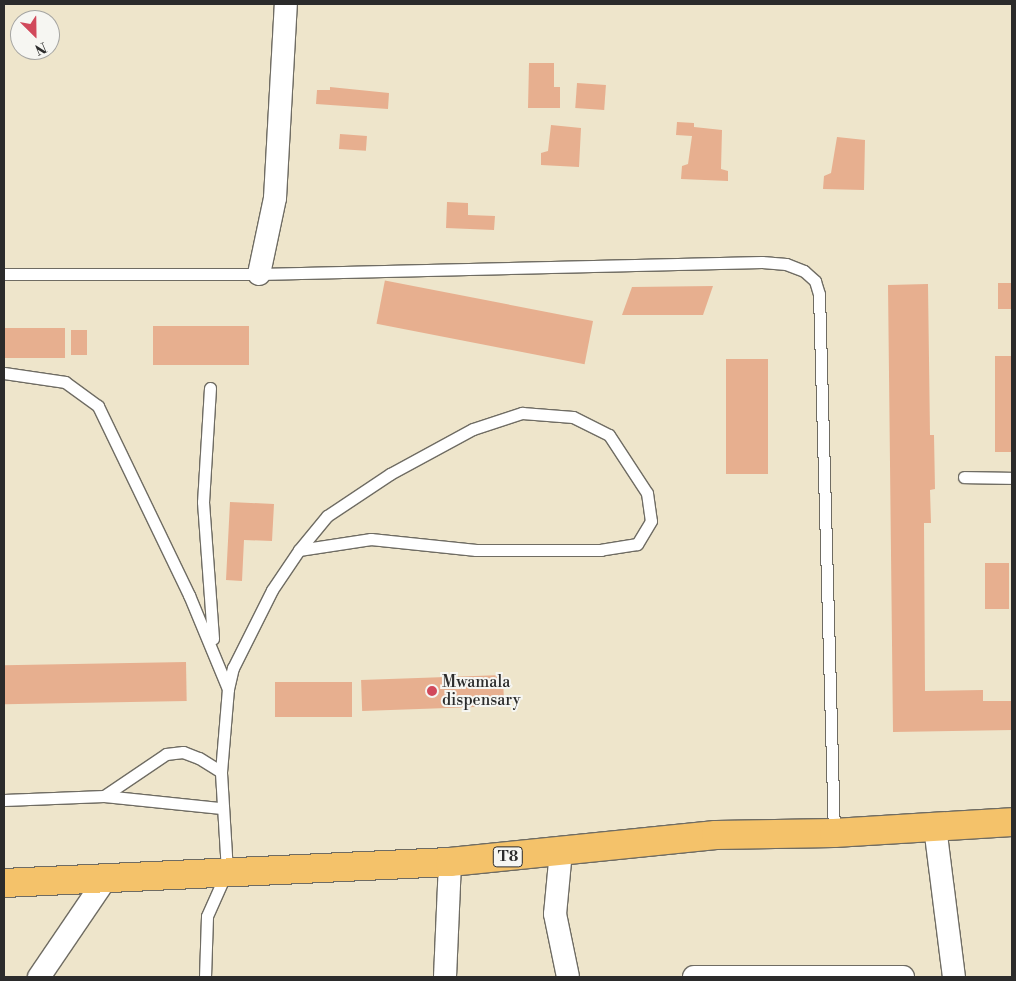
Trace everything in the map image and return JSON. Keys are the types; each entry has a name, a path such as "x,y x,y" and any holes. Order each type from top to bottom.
{"highway":[{"name":"T8","path":"4,883 105,880 227,871 450,862 716,835 834,833 1012,822"}],"street":[{"path":"259,274 275,198 286,4"},
{"path":"935,827 954,977"},
{"path":"561,851 555,914 568,977"},
{"path":"445,977 450,862"},
{"path":"39,977 105,880"},
{"path":"694,977 903,977"}],"lane":[{"path":"4,274 259,274 762,262 786,264 804,271 815,281 819,294 834,833"},
{"path":"4,373 65,382 98,406 213,649 228,689"},
{"path":"210,388 204,502 213,649"},
{"path":"204,977 207,916 227,871 221,808 221,772 228,689 233,668 256,617 299,550 327,516 390,474 473,429 522,413 573,417 609,435 647,493 651,521 637,544 601,550 476,550 371,539 299,550"},
{"path":"964,477 1012,478"},
{"path":"104,796 166,754 183,752 199,758 221,772"},
{"path":"4,800 104,796 221,808"}],"building":[{"path":"529,63 554,63 554,87 560,87 560,108 528,108"},
{"path":"577,83 606,85 604,110 575,108"},
{"path":"330,87 389,93 388,109 316,104 317,90 330,90"},
{"path":"677,122 694,123 694,127 722,130 721,169 728,171 728,181 681,179 682,166 688,164 692,136 676,135"},
{"path":"551,125 581,128 579,167 541,165 541,153 548,151"},
{"path":"340,134 367,136 366,151 339,149"},
{"path":"837,137 865,140 864,190 823,189 824,176 831,173"},
{"path":"447,202 468,203 468,215 495,216 494,230 446,228"},
{"path":"385,281 593,321 585,364 376,324"},
{"path":"998,283 1012,283 1012,309 998,309"},
{"path":"928,284 930,435 934,435 935,489 930,490 931,523 924,523 925,691 983,690 983,701 1012,701 1012,730 893,732 888,285"},
{"path":"713,286 703,315 622,315 632,287"},
{"path":"153,326 249,326 249,365 153,365"},
{"path":"4,328 65,328 65,358 4,358"},
{"path":"71,330 87,330 87,355 71,355"},
{"path":"995,356 1012,356 1012,452 995,452"},
{"path":"726,359 768,359 768,474 726,474"},
{"path":"230,502 274,504 272,541 244,540 242,581 226,580"},
{"path":"985,563 1009,563 1009,609 985,609"},
{"path":"186,662 187,701 5,704 4,665"},
{"name":"Mwamala dispensary","path":"503,675 504,706 362,711 361,680"},
{"path":"275,682 352,682 352,717 275,717"}],"place":[{"name":"Mwamala dispensary","path":"432,691"}]}
